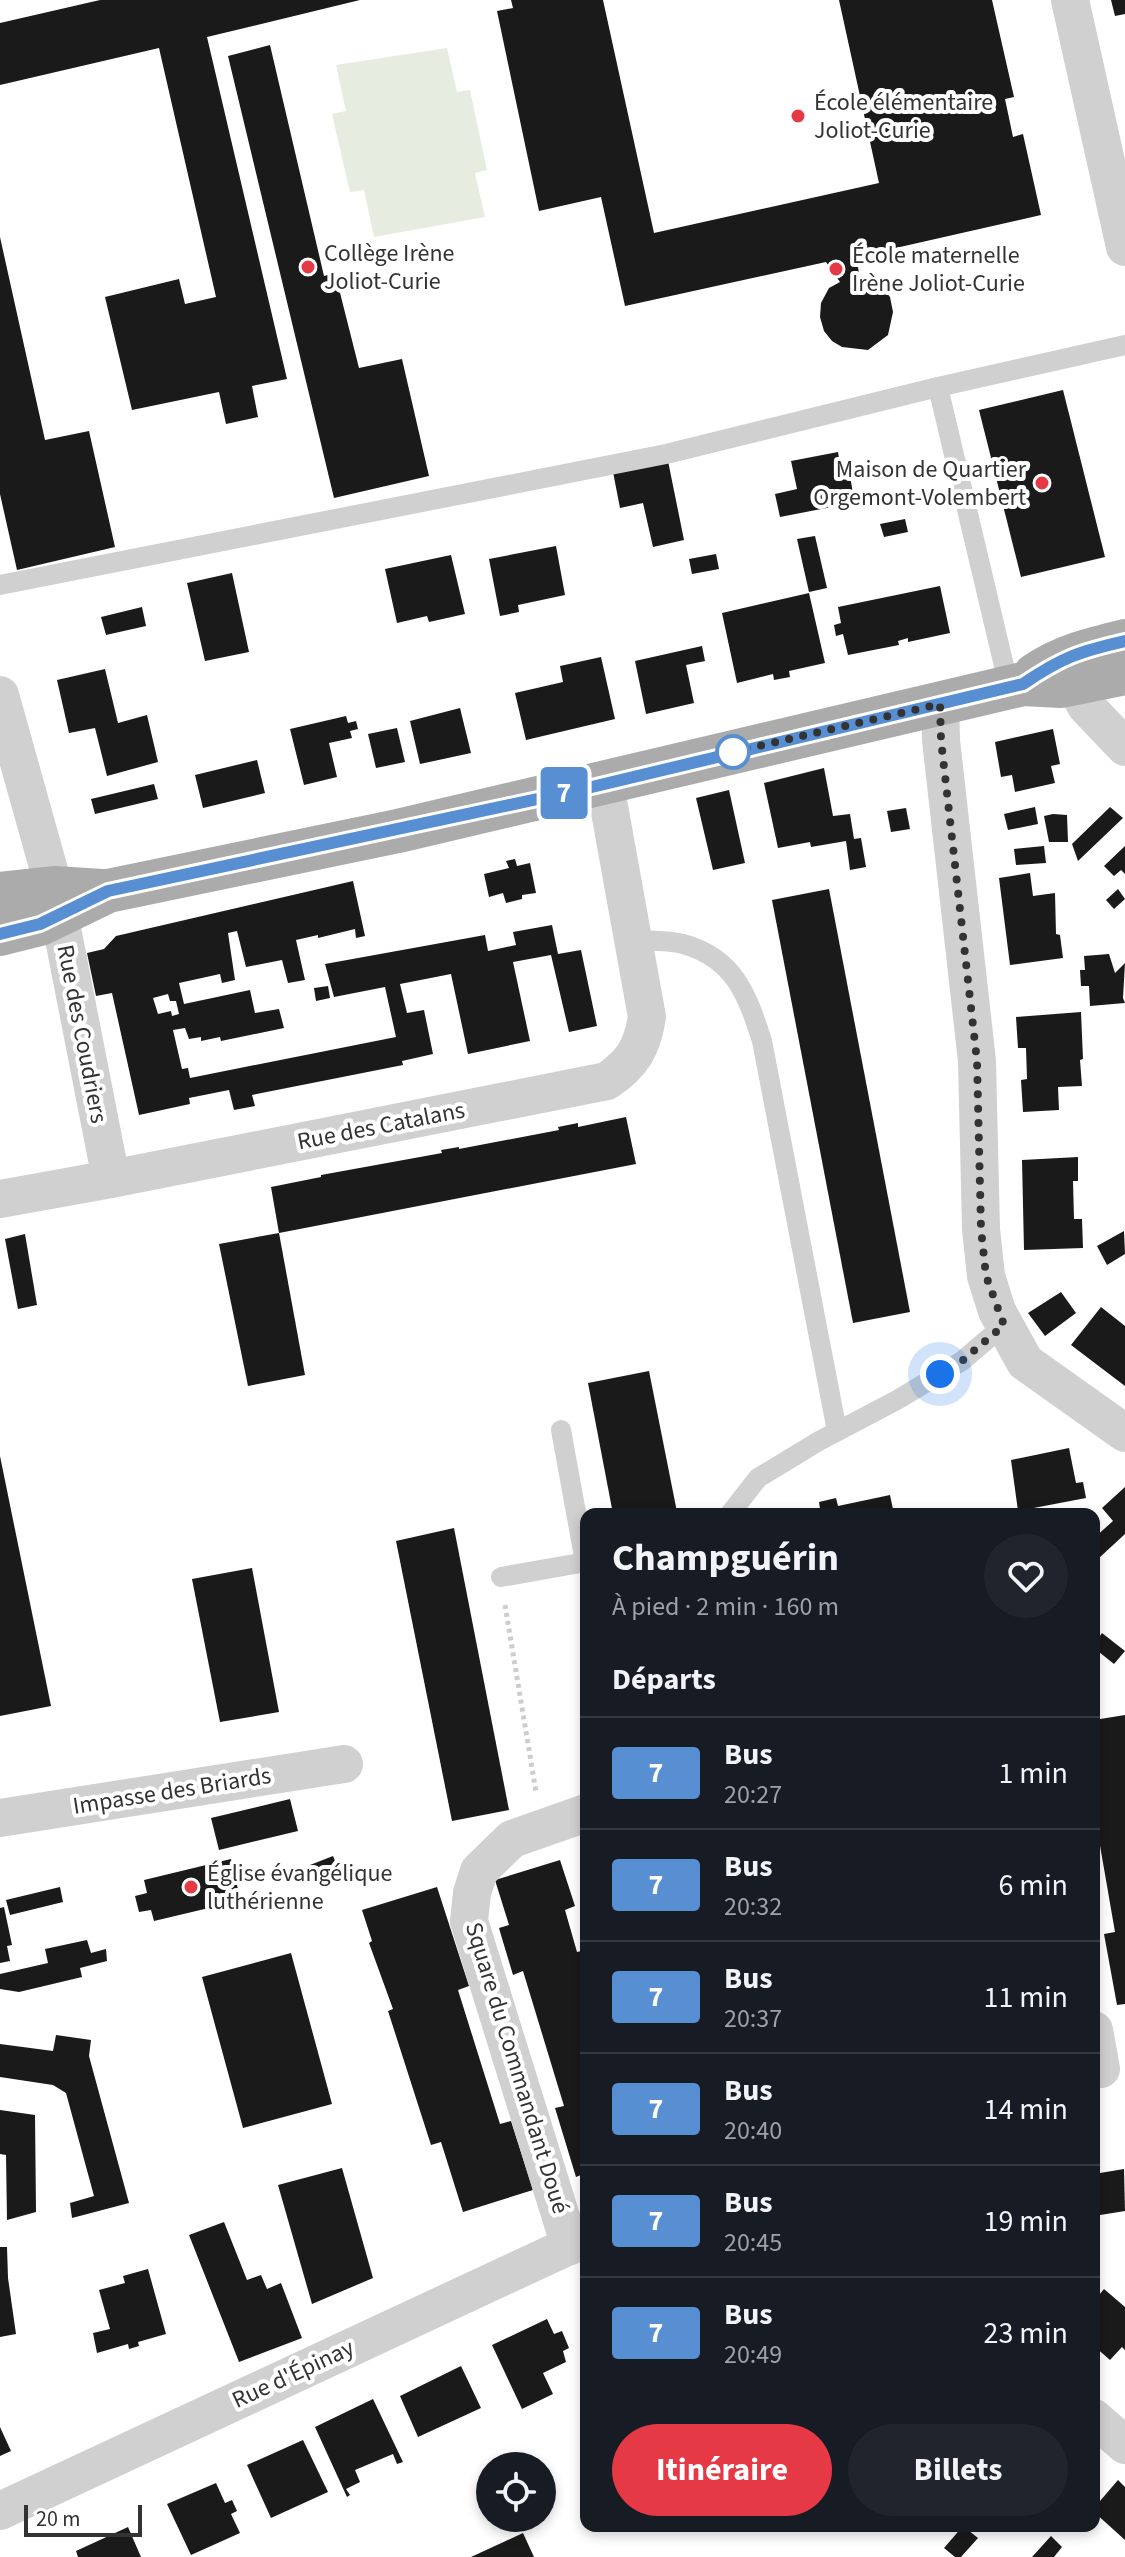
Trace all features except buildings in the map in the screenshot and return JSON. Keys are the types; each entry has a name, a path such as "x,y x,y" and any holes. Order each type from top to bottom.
{"main road":[{"path":"1016,685 1057,661 1125,641"},
{"path":"0,894 57,902 398,831 1016,685 1061,686 1125,673"},
{"path":"0,934 40,924 57,902"}],"street":[{"path":"1070,0 1125,247"},
{"path":"1074,684 1086,706 1125,747"},
{"name":"Rue des Coudriers","path":"0,695 57,902 111,1179"},
{"path":"940,704 941,740 977,1061 981,1229 986,1276 1004,1325 1025,1362 1125,1433"},
{"name":"Rue des Catalans","path":"0,1199 607,1081 626,1068 643,1041 647,1017 605,784"},
{"name":"Impasse des Briards","path":"0,1818 344,1764"},
{"name":"Square du Commandant Doué","path":"578,2242 469,1921 472,1893 479,1871 512,1839 580,1815"},
{"path":"1100,2048 1107,2068"},
{"name":"Rue d'Épinay","path":"0,2511 578,2242"},
{"path":"1100,2423 1125,2445"}],"lane":[{"path":"0,585 666,454 1125,345"},
{"path":"938,387 1016,685"},
{"path":"633,940 681,943 711,955 730,971 749,1001 762,1041 837,1431"},
{"path":"735,1508 758,1478 962,1361 1004,1325"},
{"path":"561,1430 580,1530"},
{"path":"501,1577 580,1563"}],"path":[{"path":"501,1577 542,1829"}],"shaded area":[{"path":"447,48 457,92 470,90 487,170 475,173 485,217 374,237 364,190 350,192 332,114 346,111 336,65"}],"bus line":[{"name":"7","path":"0,934 40,924 108,891 575,791 1023,684 1057,661 1125,641"}],"place":[{"name":"École élémentaire Joliot-Curie","path":"798,116"},
{"name":"Collège Irène Joliot-Curie","path":"308,267"},
{"name":"École maternelle Irène Joliot-Curie","path":"836,269"},
{"name":"Maison de Quartier Orgemont-Volembert","path":"1042,483"},
{"name":"Église évangélique luthérienne","path":"191,1887"}],"route":[{"path":"733,752 940,704 941,740 977,1061 981,1229 986,1276 1004,1325 962,1361 940,1374"}]}
